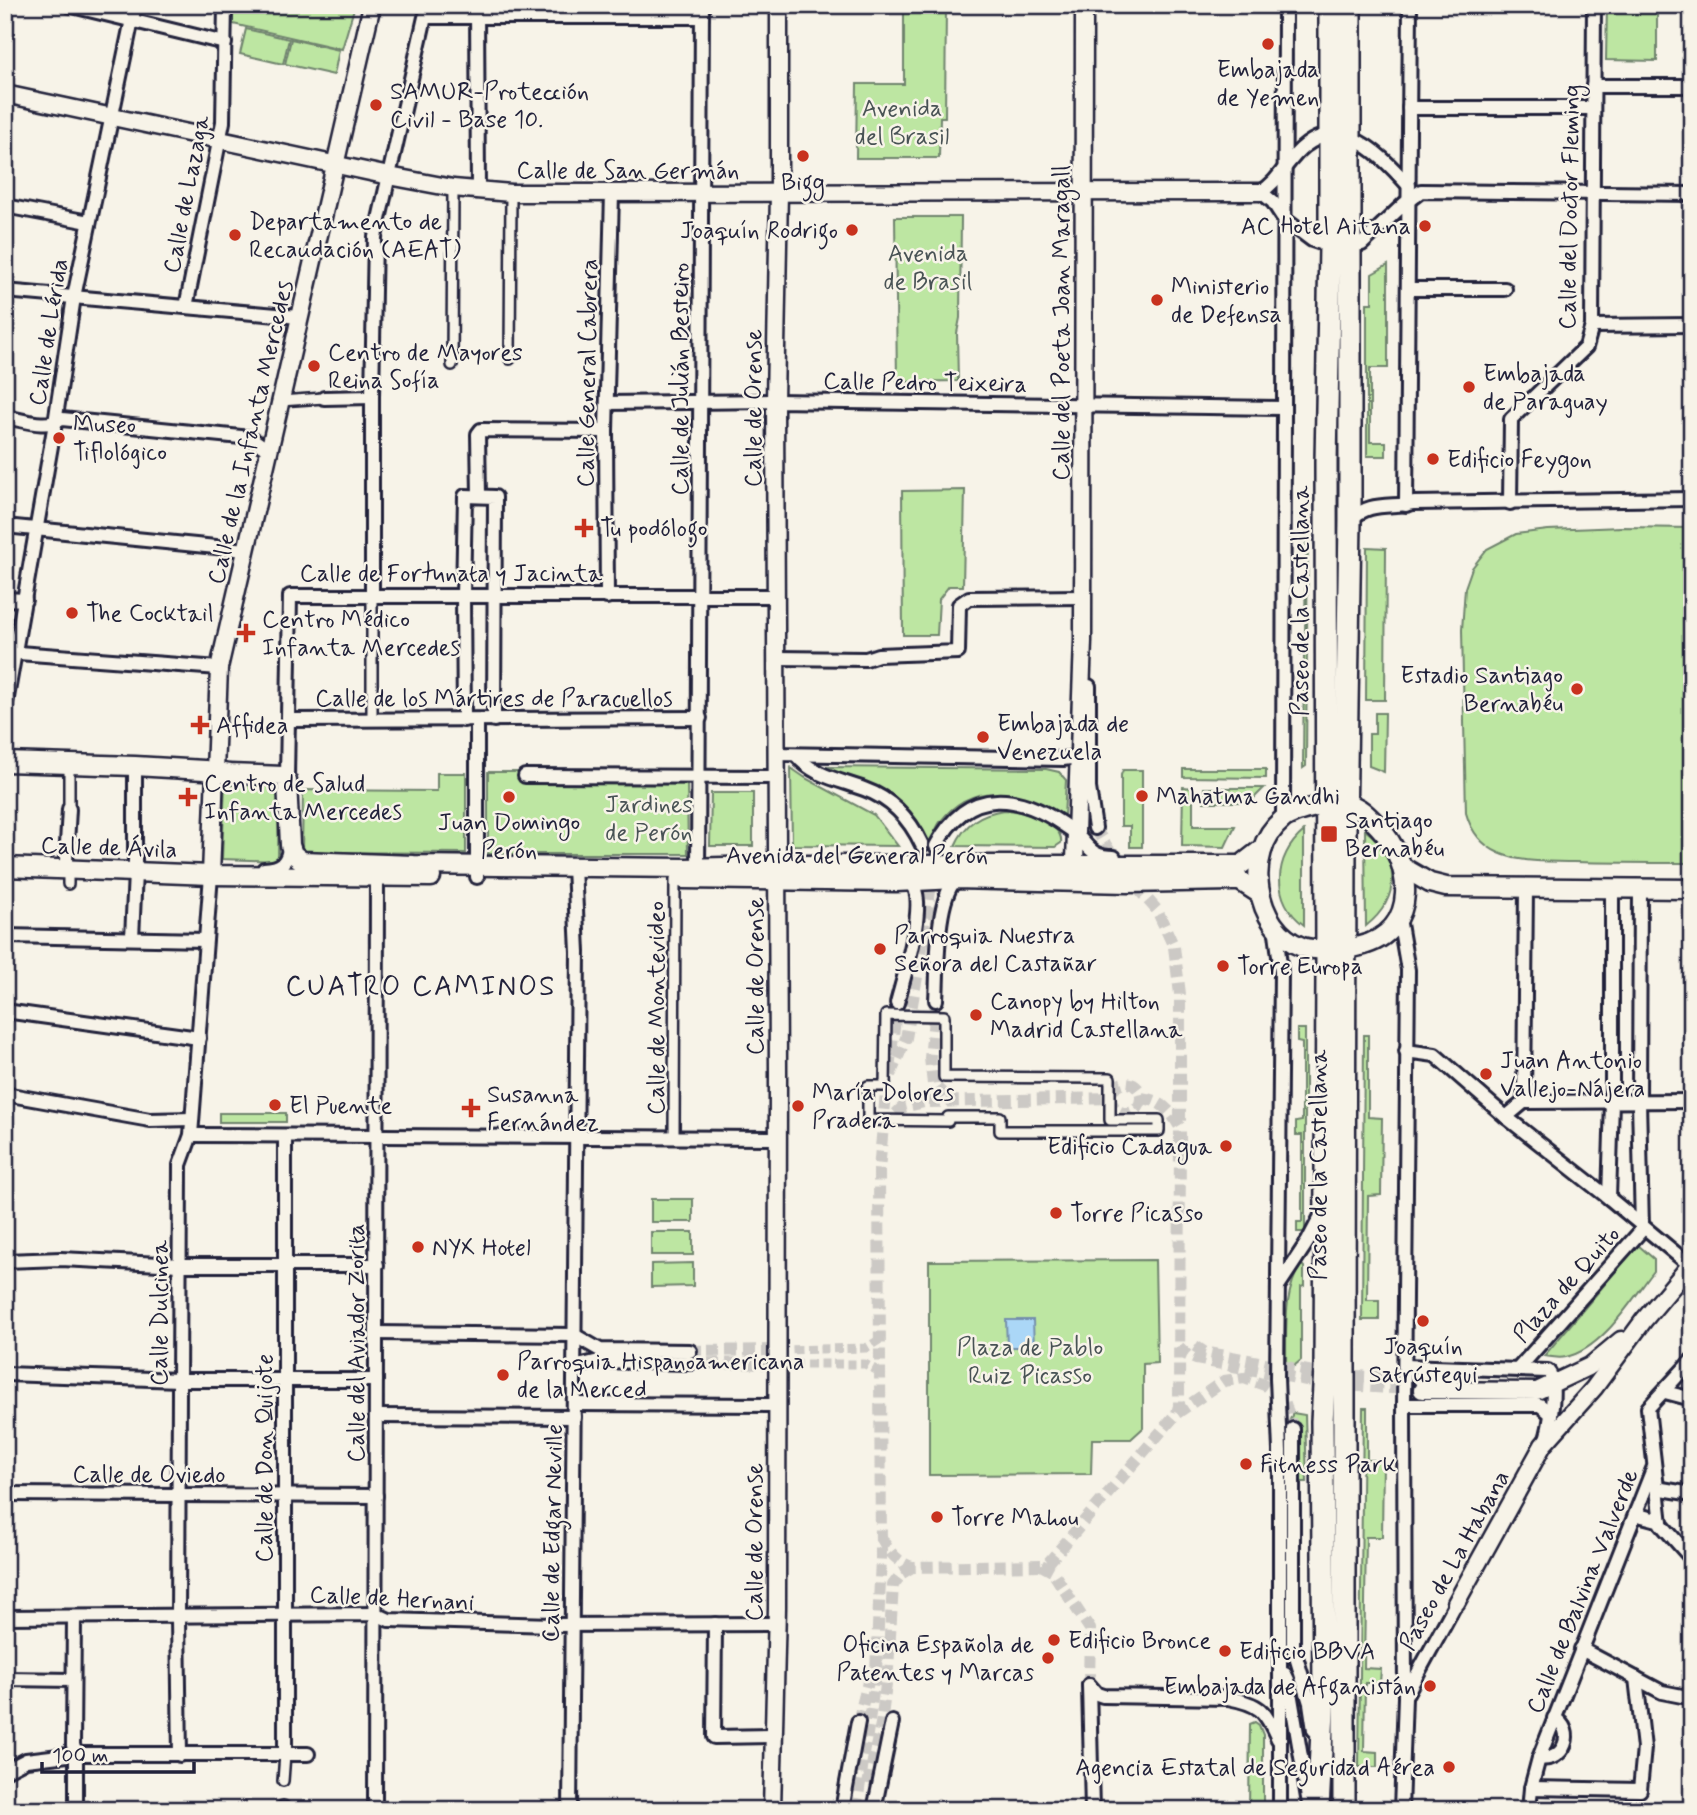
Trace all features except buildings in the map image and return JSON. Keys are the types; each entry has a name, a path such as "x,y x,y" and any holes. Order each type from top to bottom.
{"highway":[{"name":"Paseo de la Castellana","path":"1330,5 1339,136 1340,246 1350,521 1337,804"},
{"name":"Paseo de la Castellana","path":"1339,136 1350,5"},
{"name":"Paseo de la Castellana","path":"1340,246 1326,462 1337,804 1345,1810"},
{"name":"Paseo de la Castellana","path":"1318,1810 1324,1691 1322,1421 1325,1368 1325,1207 1337,948"}],"main road":[{"path":"5,762 135,766 287,778"},
{"name":"Calle de Fortunata y Jacinta","path":"287,778 290,845"},
{"path":"1337,804 1361,809 1391,839 1404,868 1402,909 1390,930 1361,946 1301,947 1275,925 1260,894 1259,863 1273,829 1283,818 1337,804"},
{"name":"Avenida del General Perón","path":"290,845 293,854 302,861 414,865 478,871 699,874 1155,864 1241,865 1263,848"},
{"name":"Calle de Ávila","path":"5,867 68,877 135,872 211,875"},
{"path":"1404,868 1430,883 1446,887 1692,889"},
{"name":"Avenida del General Perón","path":"211,875 377,877 478,871"},
{"name":"Avenida del General Perón","path":"575,873 676,879 699,874"},
{"name":"Avenida del General Perón","path":"777,874 910,882 956,879 1240,881 1260,894"},
{"path":"1402,909 1430,891 1446,887"}],"street":[{"path":"68,5 225,43"},
{"name":"Calle de Lérida","path":"5,709 10,652 25,600 74,297 135,5"},
{"name":"Calle de Lazaga","path":"186,307 223,122 225,5"},
{"name":"Calle de la Infanta Mercedes","path":"211,875 219,668 372,5"},
{"name":"Calle de Orense","path":"772,1810 777,1624 775,401 779,5"},
{"name":"Calle del Poeta Joan Maragall","path":"1075,866 1083,641 1084,5"},
{"name":"Paseo de la Castellana","path":"1283,818 1285,5"},
{"path":"1406,505 1410,5"},
{"name":"Calle del Doctor Fleming","path":"1510,503 1511,419 1586,347 1592,326 1594,5"},
{"path":"372,720 375,237 425,17 477,11 702,11"},
{"path":"477,11 478,191"},
{"name":"Calle de Julián Besteiro","path":"699,874 702,11"},
{"path":"1593,86 1692,86"},
{"name":"Calle de San Germán","path":"5,94 389,176 478,191 1261,192"},
{"path":"1409,108 1593,108"},
{"path":"1409,193 1392,167 1364,142 1339,136 1313,139 1290,160 1272,185 1261,192 1273,202 1284,219 1312,240 1340,246 1362,244 1409,193 1421,191 1692,194"},
{"path":"452,365 453,188"},
{"path":"510,359 511,193"},
{"name":"Calle General Cabrera","path":"607,597 607,403 612,193"},
{"path":"5,206 89,222"},
{"path":"1408,289 1505,289"},
{"path":"5,291 299,317"},
{"path":"1592,326 1692,325"},
{"path":"280,401 372,397"},
{"name":"Calle Pedro Teixeira","path":"607,403 775,401 1283,408"},
{"path":"5,416 44,424 62,419 251,438 268,450"},
{"path":"479,496 478,434 481,430 607,431"},
{"path":"478,871 463,596 465,496 495,497 494,720"},
{"name":"Paseo de la Castellana","path":"1350,521 1363,510 1379,506 1692,499"},
{"path":"5,526 246,550"},
{"name":"Calle de Fortunata y Jacinta","path":"287,778 290,596 775,596"},
{"path":"776,658 866,659 878,654 958,652 959,605 969,598 1083,597"},
{"path":"5,599 25,600"},
{"name":"Calle del Poeta Joan Maragall","path":"1083,641 1089,677 1089,800 1095,828"},
{"path":"10,652 219,668"},
{"name":"Calle de los Mártires de Paracuellos","path":"289,720 699,718"},
{"path":"776,754 1063,759 1078,757"},
{"name":"Avenida del General Perón","path":"796,755 824,775 885,799 909,822 922,845"},
{"path":"68,877 66,861 69,764"},
{"path":"132,938 135,766"},
{"path":"525,776 777,777"},
{"name":"Avenida del General Perón","path":"936,846 947,826 963,811 981,803 1002,800 1033,808 1076,834 1090,851 1100,856 1155,864"},
{"name":"Avenida del General Perón","path":"240,874 258,869 279,868 287,859 290,845"},
{"path":"377,877 385,868 414,865"},
{"path":"1021,881 1065,876 1075,866"},
{"name":"Calle de Edgar Neville","path":"570,1810 578,952 575,873"},
{"name":"Calle Dulcinea","path":"180,1755 180,1165 191,1135 211,875"},
{"name":"Calle del Aviador Zorita","path":"375,1810 377,877"},
{"name":"Calle de Montevideo","path":"674,1137 676,879"},
{"path":"936,1000 942,911 945,895 956,879"},
{"path":"897,1003 917,918 916,890 910,882"},
{"path":"1524,1102 1526,888"},
{"path":"1609,1198 1612,888"},
{"path":"1640,888 1639,1101 1643,1227"},
{"path":"1401,1810 1405,1697 1404,1405 1408,970 1402,909"},
{"name":"Paseo de la Castellana","path":"1275,925 1281,972 1277,1378 1282,1668 1280,1810"},
{"path":"5,936 205,940"},
{"path":"5,1011 199,1038"},
{"path":"886,1016 944,1016 944,1077 1111,1078 1110,1120 1159,1120 1159,1132 1000,1131 1000,1117 948,1117 948,1121 868,1120 868,1086 886,1086 886,1016"},
{"path":"1406,1051 1436,1055 1506,1117 1643,1227 1689,1272"},
{"path":"5,1094 150,1120 192,1119"},
{"path":"1506,1117 1524,1102 1692,1101"},
{"path":"191,1135 778,1138"},
{"name":"Calle de Don Quijote","path":"283,1781 285,1136"},
{"name":"Paseo de la Castellana","path":"1279,1285 1308,1241 1325,1207"},
{"name":"Plaza de Quito","path":"1518,1369 1643,1227"},
{"path":"5,1261 61,1259 180,1265 377,1265"},
{"name":"Paseo de La Habana","path":"1422,1384 1532,1391 1545,1388 1599,1359 1644,1320 1689,1272"},
{"name":"Paseo de La Habana","path":"1543,1446 1594,1388 1644,1320"},
{"path":"376,1333 574,1335 600,1350 690,1357 599,1361 574,1367"},
{"name":"Calle de Balvina Valverde","path":"1529,1810 1531,1788 1539,1758 1653,1469 1648,1408 1692,1360"},
{"path":"1405,1366 1547,1370 1552,1375 1553,1383"},
{"path":"5,1374 180,1380 376,1380"},
{"name":"Paseo de La Habana","path":"1405,1697 1543,1446 1549,1432 1553,1383"},
{"path":"1665,1392 1692,1399"},
{"path":"377,1416 777,1405"},
{"path":"1404,1405 1540,1405 1550,1413"},
{"name":"Paseo de la Castellana","path":"1293,1429 1293,1647 1313,1718 1318,1777"},
{"path":"1653,1469 1661,1524 1692,1559"},
{"path":"1656,1488 1692,1494"},
{"name":"Calle de Oviedo","path":"5,1494 376,1496"},
{"path":"1637,1510 1642,1516 1661,1521"},
{"name":"Calle de Hernani","path":"5,1617 376,1614 389,1620 572,1625 777,1624"},
{"path":"74,1617 72,1680 76,1805"},
{"name":"Calle de Orense","path":"715,1624 714,1737 774,1736"},
{"path":"1581,1649 1662,1692 1692,1698"},
{"name":"Paseo de la Castellana","path":"1282,1668 1289,1680 1310,1810"},
{"path":"1531,1788 1640,1790 1644,1748 1636,1678"},
{"path":"5,1679 72,1680"},
{"name":"Paseo de la Castellana","path":"1091,1810 1089,1685 1097,1694 1103,1696 1228,1698 1244,1701 1268,1715 1280,1744"},
{"name":"Paseo de la Castellana","path":"1090,1720 1101,1703 1136,1698"},
{"path":"1539,1758 1549,1760 1557,1756 1566,1744 1566,1731 1562,1722 1554,1718"},
{"path":"842,1810 858,1722"},
{"path":"874,1810 892,1722"},
{"path":"5,1771 26,1760 76,1754 308,1754"}],"green space":[{"path":"233,5 355,5 342,49 233,24"},
{"name":"Avenida del Brasil","path":"904,5 946,5 945,117 940,117 939,158 856,158 857,84 904,84"},
{"path":"1607,5 1657,5 1657,61 1606,60"},
{"path":"246,29 289,39 283,64 240,54"},
{"path":"291,39 339,50 334,75 285,64"},
{"name":"Avenida de Brasil","path":"895,217 961,217 958,381 897,382"},
{"path":"1388,265 1388,368 1370,368 1370,442 1386,442 1386,456 1367,456 1367,303 1372,303 1372,274"},
{"path":"965,490 963,586 949,586 939,599 937,635 903,635 902,491"},
{"path":"1302,515 1308,515 1306,766 1303,768 1304,654 1301,654 1301,641 1305,640 1306,528 1302,528"},
{"name":"Estadio Santiago Bernabéu","path":"1621,527 1692,528 1692,863 1545,861 1508,856 1482,842 1466,813 1462,630 1465,588 1472,568 1487,549 1516,534"},
{"path":"1367,547 1386,548 1385,700 1366,700"},
{"path":"1375,713 1385,713 1384,772 1369,766 1369,734 1375,734"},
{"path":"823,767 1046,769 1059,772 1066,780 1064,817 1016,797 984,794 969,798 954,807 940,822 929,846 909,811 898,801 873,786"},
{"path":"791,768 874,815 898,846 792,845"},
{"path":"1183,769 1266,769 1266,778 1183,777"},
{"path":"1123,770 1142,770 1142,847 1130,847 1130,826 1121,826"},
{"name":"Jardines de Perón","path":"488,772 522,772 523,783 687,781 688,854 488,854"},
{"path":"437,773 466,773 466,853 302,852 303,790 437,791"},
{"path":"225,782 279,783 278,861 222,859"},
{"path":"1183,787 1193,788 1193,826 1235,826 1225,847 1182,846"},
{"path":"1204,788 1264,788 1250,802 1204,802"},
{"path":"711,793 753,793 753,846 710,846"},
{"path":"1005,810 1031,815 1049,824 1056,829 1061,843 1055,847 955,846 975,820"},
{"path":"1365,830 1385,852 1392,878 1386,903 1366,926"},
{"path":"1304,831 1304,925 1293,915 1286,903 1280,878 1286,853"},
{"path":"1297,1029 1305,1029 1305,1232 1297,1232 1297,1222 1302,1222 1302,1135 1296,1135 1296,1122 1302,1121 1302,1043 1297,1042"},
{"path":"1364,1035 1368,1035 1368,1117 1382,1118 1381,1195 1368,1196 1367,1300 1379,1300 1379,1320 1362,1320"},
{"path":"219,1113 286,1113 286,1122 219,1122"},
{"path":"651,1199 693,1199 693,1222 651,1222"},
{"path":"651,1232 693,1232 693,1255 651,1255"},
{"path":"1638,1245 1654,1259 1654,1271 1616,1322 1580,1352 1563,1358 1544,1356"},
{"name":"Plaza de Pablo Ruiz Picasso","path":"1155,1260 1157,1363 1143,1364 1143,1428 1131,1439 1092,1439 1091,1474 929,1475 929,1261"},
{"path":"693,1263 693,1286 651,1287 651,1264"},
{"path":"1301,1264 1304,1267 1304,1286 1301,1287 1301,1360 1294,1366 1286,1366 1288,1301"},
{"path":"1363,1408 1367,1408 1367,1460 1383,1460 1382,1537 1366,1537 1364,1668 1381,1669 1380,1683 1365,1683 1364,1751 1377,1752 1377,1767 1359,1767"},
{"path":"1293,1413 1305,1415 1307,1482 1299,1482 1298,1426 1287,1426"},
{"path":"1255,1722 1263,1735 1263,1810 1249,1810 1250,1724"}],"water":[{"path":"1006,1320 1033,1320 1034,1347 1007,1347"}],"tunnel":[{"path":"1095,828 1123,872 1157,910 1174,947 1180,994 1180,1126"},
{"path":"856,1810 876,1672 881,1558 879,1170 887,1082 906,1038 923,943 936,846"},
{"path":"936,1000 930,1058 933,1084 950,1101"},
{"path":"889,1069 897,1003"},
{"path":"1126,1083 1132,1084 1140,1092 1141,1098 1140,1104 1132,1112 1126,1113 1120,1112 1112,1104 1111,1098 1112,1092 1120,1084 1126,1083"},
{"path":"883,1126 903,1107 924,1102 1112,1098"},
{"path":"881,1537 894,1556 912,1567 1041,1565 1049,1562 1177,1413 1180,1127 1164,1107 1141,1098"},
{"path":"779,1350 866,1348 879,1340"},
{"path":"1195,1346 1204,1352 1330,1375 1422,1379"},
{"path":"1179,1347 1196,1359 1328,1384 1422,1390"},
{"path":"690,1351 779,1350"},
{"path":"690,1363 779,1364"},
{"path":"779,1364 865,1364 878,1371"},
{"path":"1177,1413 1224,1381 1244,1378 1265,1385 1284,1400 1293,1429"},
{"path":"1041,1565 1052,1571 1090,1629 1089,1685"},
{"path":"868,1784 881,1724 888,1669 893,1585 902,1573 912,1567"},
{"path":"858,1722 868,1682"}],"place":[{"name":"Embajada de Yemen","path":"1268,44"},
{"name":"SAMUR-Protección Civil - Base 10.","path":"376,105"},
{"name":"Bigg","path":"803,156"},
{"name":"AC Hotel Aitana","path":"1425,226"},
{"name":"Joaquín Rodrigo","path":"852,230"},
{"name":"Departamento de Recaudación (AEAT)","path":"235,235"},
{"name":"Ministerio de Defensa","path":"1157,300"},
{"name":"Centro de Mayores Reina Sofía","path":"314,366"},
{"name":"Embajada de Paraguay","path":"1469,387"},
{"name":"Museo Tiflológico","path":"59,438"},
{"name":"Edificio Feygon","path":"1433,459"},
{"name":"Tu podólogo","path":"584,528"},
{"name":"The Cocktail","path":"72,613"},
{"name":"Centro Médico Infanta Mercedes","path":"246,633"},
{"name":"Estadio Santiago Bernabéu","path":"1577,689"},
{"name":"Affidea","path":"200,725"},
{"name":"Embajada de Venezuela","path":"983,737"},
{"name":"Mahatma Gandhi","path":"1142,796"},
{"name":"Centro de Salud Infanta Mercedes","path":"188,797"},
{"name":"Juan Domingo Perón","path":"509,797"},
{"name":"Santiago Bernabéu","path":"1329,834"},
{"name":"Parroquia Nuestra Señora del Castañar","path":"880,949"},
{"name":"Torre Europa","path":"1223,966"},
{"name":"Canopy by Hilton Madrid Castellana","path":"976,1015"},
{"name":"Juan Antonio Vallejo-Nájera","path":"1486,1074"},
{"name":"El Puente","path":"275,1105"},
{"name":"María Dolores Pradera","path":"798,1106"},
{"name":"Susanna Fernández","path":"471,1108"},
{"name":"Edificio Cadagua","path":"1226,1146"},
{"name":"Torre Picasso","path":"1056,1213"},
{"name":"NYX Hotel","path":"418,1247"},
{"name":"Joaquín Satrústegui","path":"1423,1321"},
{"name":"Parroquia Hispanoamericana de la Merced","path":"503,1375"},
{"name":"Fitness Park","path":"1246,1464"},
{"name":"Torre Mahou","path":"937,1517"},
{"name":"Edificio Bronce","path":"1054,1640"},
{"name":"Edificio BBVA","path":"1225,1651"},
{"name":"Oficina Española de Patentes y Marcas","path":"1048,1658"},
{"name":"Embajada de Afganistán","path":"1430,1686"},
{"name":"Agencia Estatal de Seguridad Aérea","path":"1449,1767"}],"district":[{"name":"CUATRO CAMINOS","path":"421,985"}]}
